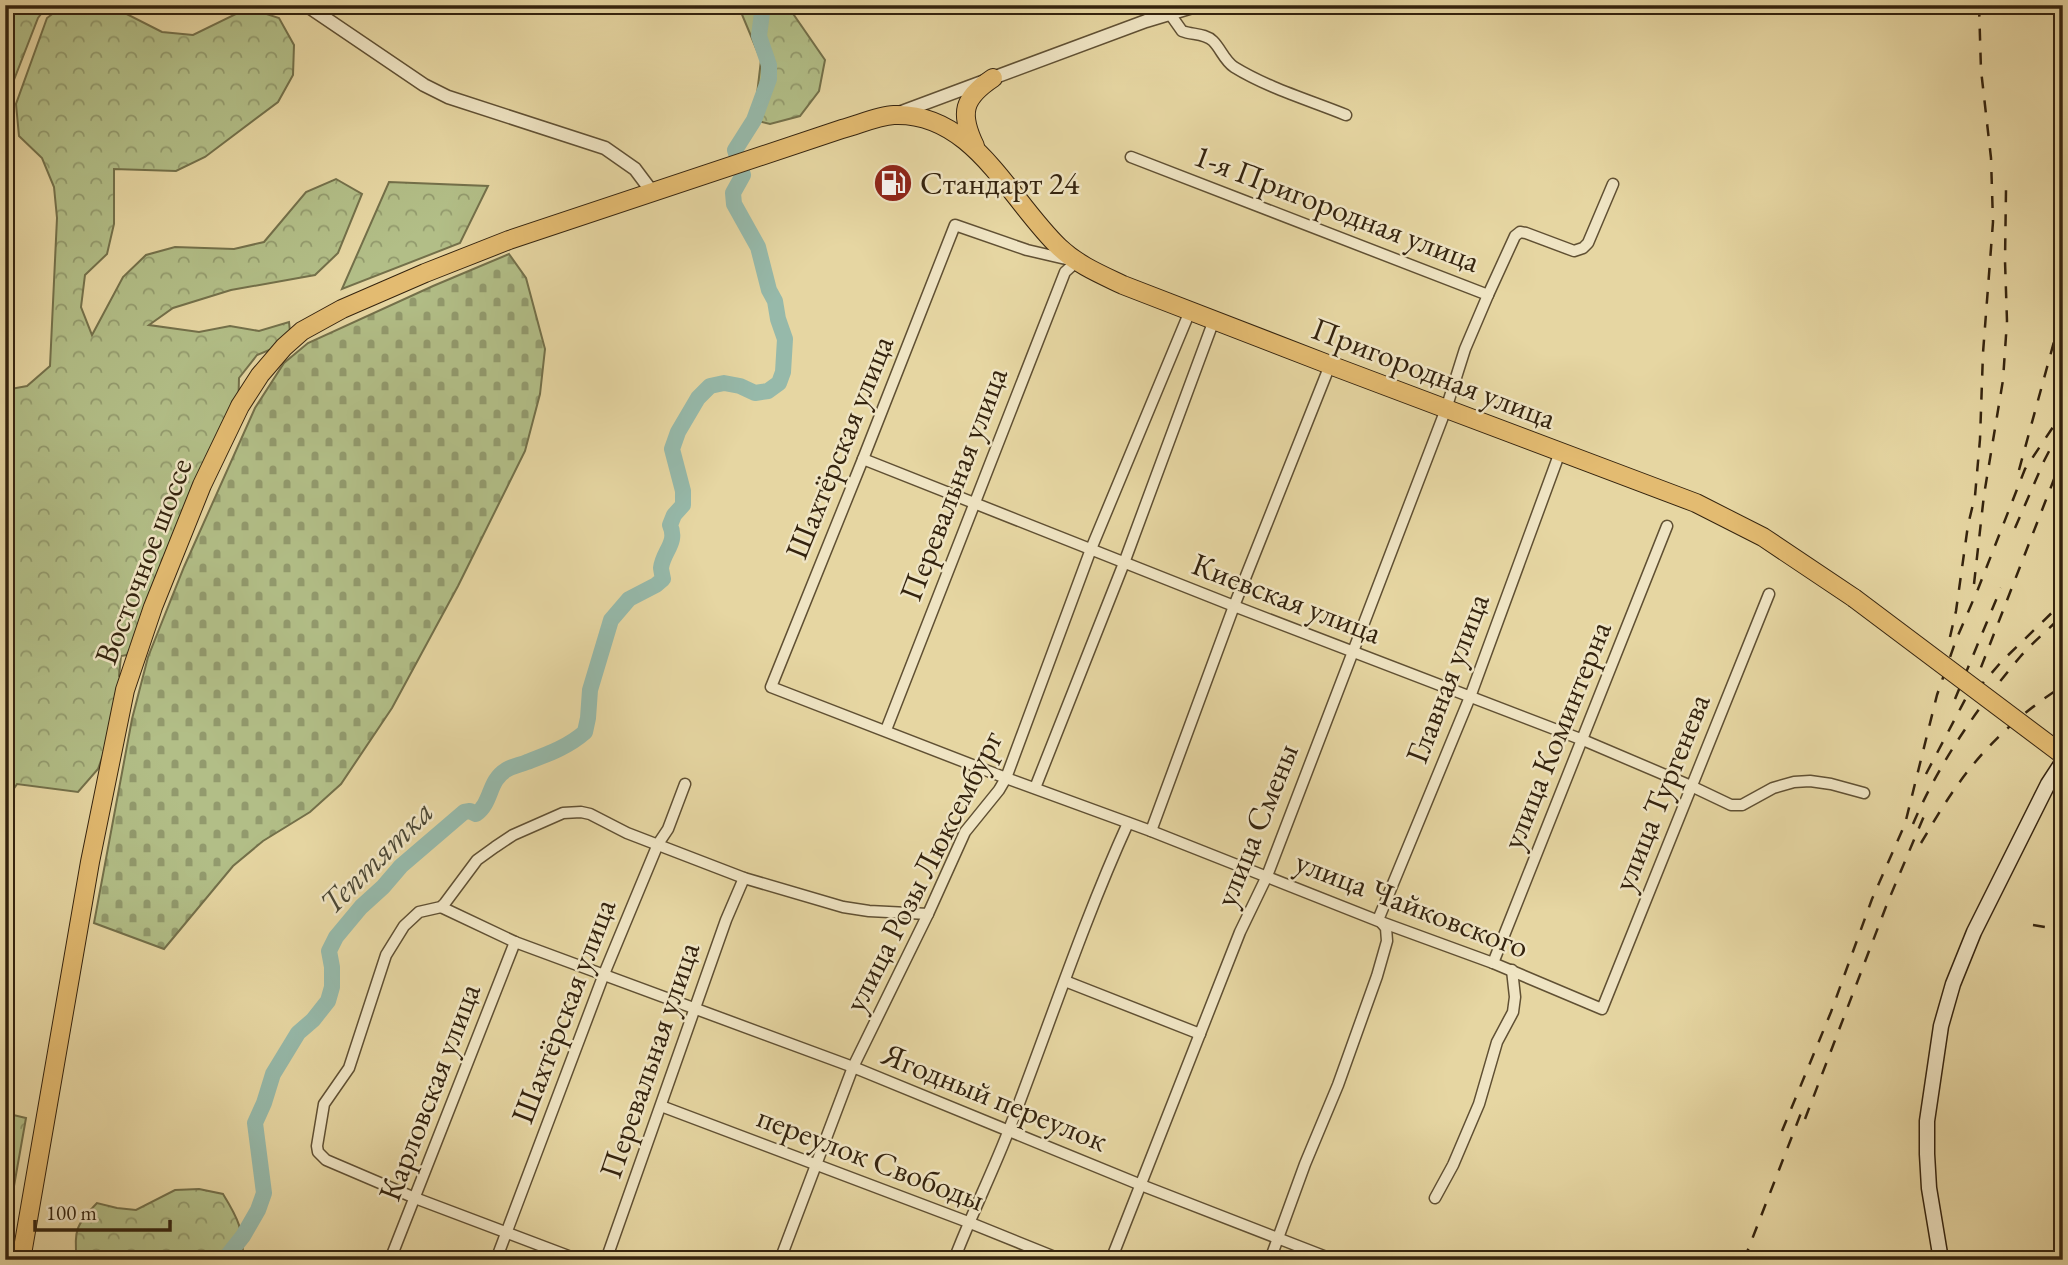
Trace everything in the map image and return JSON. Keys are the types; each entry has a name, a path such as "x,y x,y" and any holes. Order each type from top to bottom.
{"highway":[{"path":"978,152 967,129 965,114 969,98 993,78"},
{"name":"Пригородная улица","path":"701,178 842,129 893,115 936,121 957,132 978,152 1044,232 1076,262 1123,285 1696,503 1763,537 1854,598 2063,755"},
{"name":"Восточное шоссе","path":"21,1260 90,862 125,690 153,607 202,485 240,406 260,375 284,347 302,331 342,309 509,240 701,178"}],"main road":[{"path":"1941,1260 1929,1188 1927,1121 1941,1026 1953,984 1974,933 2048,784 2063,761"}],"street":[{"path":"306,5 425,85 448,97 605,148 635,169 653,193"},
{"path":"893,115 1199,5"},
{"path":"1170,14 1182,30 1214,42 1225,59 1235,67 1265,83 1346,115"},
{"name":"1-я Пригородная улица","path":"1131,157 1488,295 1465,349 1446,409"},
{"path":"1488,295 1515,236 1520,232 1574,251 1583,248 1588,243 1613,184"},
{"name":"Шахтёрская улица","path":"771,687 955,225 1027,250 1076,262"},
{"name":"Перевальная улица","path":"886,730 1065,272 1076,262"},
{"name":"улица Розы Люксембург","path":"780,1260 853,1067 965,832 1006,778 1091,550 1190,311"},
{"path":"1035,789 1124,563 1214,320"},
{"path":"1151,831 1234,607 1330,365"},
{"name":"улица Смены","path":"1111,1260 1240,932 1267,876 1446,409"},
{"name":"Главная улица","path":"1270,1260 1377,976 1387,941 1386,928 1380,921 1470,697 1560,452"},
{"name":"Киевская улица","path":"863,459 1234,607 1583,740 1737,806 1773,788 1794,782 1831,784 1864,793"},
{"name":"улица Коминтерна","path":"1493,962 1667,526"},
{"name":"улица Тургенева","path":"1602,1009 1769,594"},
{"name":"улица Чайковского","path":"771,687 1493,962 1602,1009"},
{"name":"Шахтёрская улица","path":"496,1260 604,974 657,844 668,828 685,784"},
{"path":"579,1260 415,1198 327,1160 318,1152 324,1104 349,1068 386,955 409,920 419,912 441,906 477,860 513,835 563,813 581,812 744,878 855,909 928,914"},
{"path":"954,1260 968,1222 1009,1132 1101,880 1128,823"},
{"name":"Перевальная улица","path":"606,1260 728,913 744,878"},
{"name":"Ягодный переулок","path":"441,906 515,942 853,1067 1141,1185 1334,1260"},
{"name":"Карловская улица","path":"390,1260 515,942"},
{"path":"1435,1198 1479,1104 1497,1042 1513,1012 1515,997 1512,970"},
{"path":"1065,981 1200,1034"},
{"name":"переулок Свободы","path":"661,1106 1062,1260"}],"green space":[{"path":"5,5 48,5 38,18 5,103"},
{"path":"64,5 109,5 162,32 193,35 248,8 279,18 294,45 293,75 278,102 205,157 176,171 114,169 114,224 107,254 85,275 81,307 92,335 123,277 146,255 175,247 234,249 264,242 306,192 336,179 362,194 338,253 315,275 231,290 173,308 149,325 199,332 230,326 259,331 289,322 291,341 257,355 239,378 238,415 138,653 121,656 119,676 129,683 98,769 78,792 17,784 5,802 5,483 10,482 13,452 5,422 5,390 27,386 50,366 57,218 54,187 42,158 19,136 16,104 47,18"},
{"path":"738,5 787,5 825,60 819,91 800,116 770,124 754,120 761,60"},
{"path":"389,182 488,186 460,243 342,289"},
{"path":"509,254 526,278 545,349 540,394 525,451 458,586 392,708 341,784 310,812 263,841 233,866 164,949 94,923 132,719 148,657 184,567 255,408 284,363 308,343"},
{"path":"5,1113 26,1118 5,1237"},
{"path":"199,1189 223,1194 239,1225 243,1260 77,1260 78,1228 97,1203 136,1210 175,1190"}],"waterway":[{"name":"Тептятка","path":"224,1260 243,1236 264,1193 255,1123 273,1074 298,1033 328,1001 332,987 329,951 336,937 401,866 464,812 476,814 485,804 496,780 506,770 558,750 585,732 590,690 611,620 629,599 663,579 662,562 672,537 670,525 683,505 683,491 672,449 678,432 698,398 710,386 724,383 755,393 768,391 779,383 783,372 785,339 758,247 734,204 733,193 743,175 735,150 754,120 769,79 769,65 759,36 763,5"}],"railway":[{"path":"1950,637 1975,496 1993,222 1991,158 1981,70 1979,5"},
{"path":"1974,584 1984,495 2003,380 2007,321 2006,190"},
{"path":"2019,470 2055,338"},
{"path":"1782,1131 1831,1012 1872,899 1905,824 1937,695 1956,640 2025,469 2063,412"},
{"path":"2015,528 2061,428"},
{"path":"1926,774 1978,675 2063,456"},
{"path":"1955,699 2001,588"},
{"path":"1976,691 2002,661 2063,602"},
{"path":"1913,824 1935,779 1974,716 2020,657 2063,615"},
{"path":"1921,843 1954,790 1981,755 2034,706 2063,686"},
{"path":"1805,1119 1887,904 1924,816"},
{"path":"2033,925 2063,930"},
{"path":"2056,1039 2063,1041"},
{"path":"1744,1260 1803,1108"}],"place":[{"name":"Стандарт 24","path":"893,183"}]}
